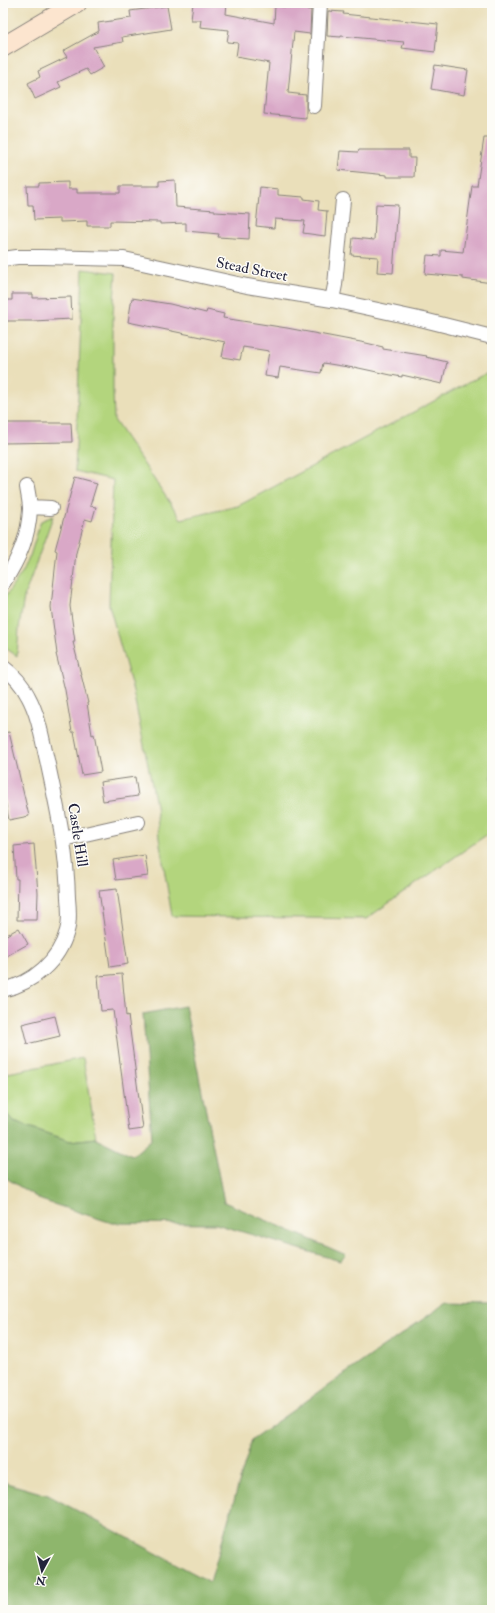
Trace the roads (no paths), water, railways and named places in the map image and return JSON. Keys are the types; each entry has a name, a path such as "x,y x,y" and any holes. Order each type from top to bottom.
{"main road":[{"path":"3,47 77,3"}],"street":[{"path":"314,106 320,3"},
{"path":"332,300 344,200"},
{"name":"Stead Street","path":"3,259 42,256 124,259 247,286 332,300 424,320 492,337"},
{"path":"3,583 14,567 22,549 28,527 30,507 27,487"},
{"path":"30,507 51,508"},
{"name":"Castle Hill","path":"3,667 17,679 28,696 36,715 61,825 68,879 69,910 68,930 62,946 52,959 39,973 26,982 3,990"},
{"path":"63,839 138,822"}]}
